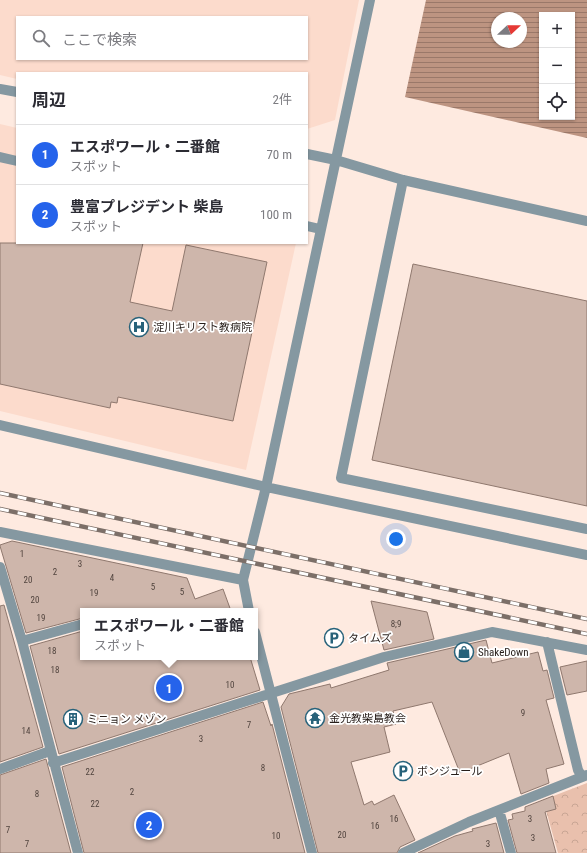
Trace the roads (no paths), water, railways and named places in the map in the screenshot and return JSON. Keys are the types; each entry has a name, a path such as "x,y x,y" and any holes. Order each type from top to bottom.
{"street":[{"path":"248,608 243,580 266,487 370,0"},
{"path":"0,89 16,92"},
{"path":"308,154 336,160 403,180 587,221"},
{"path":"0,157 16,161"},
{"path":"403,180 341,478 587,529"},
{"path":"308,226 320,229"},
{"path":"0,425 266,487 587,555"},
{"path":"0,532 243,580"},
{"path":"0,567 22,641 78,853"},
{"path":"22,641 80,625"},
{"path":"53,763 384,657 492,632 587,650"},
{"path":"404,853 499,810 584,776 578,770 547,642"},
{"path":"258,644 312,853"},
{"path":"0,769 50,751"},
{"path":"499,810 511,853"}],"railway":[{"path":"0,493 587,619"},
{"path":"0,509 587,634"}],"place":[{"name":"淀川キリスト教病院","path":"139,327"},
{"name":"タイムズ","path":"334,638"},
{"name":"ShakeDown","path":"464,652"},
{"name":"エスポワール・二番館","path":"169,688"},
{"name":"金光教柴島教会","path":"315,718"},
{"name":"ミニョン メゾン","path":"73,719"},
{"name":"ボンジュール","path":"403,771"},
{"name":"豊富プレジデント 柴島","path":"149,825"}]}
